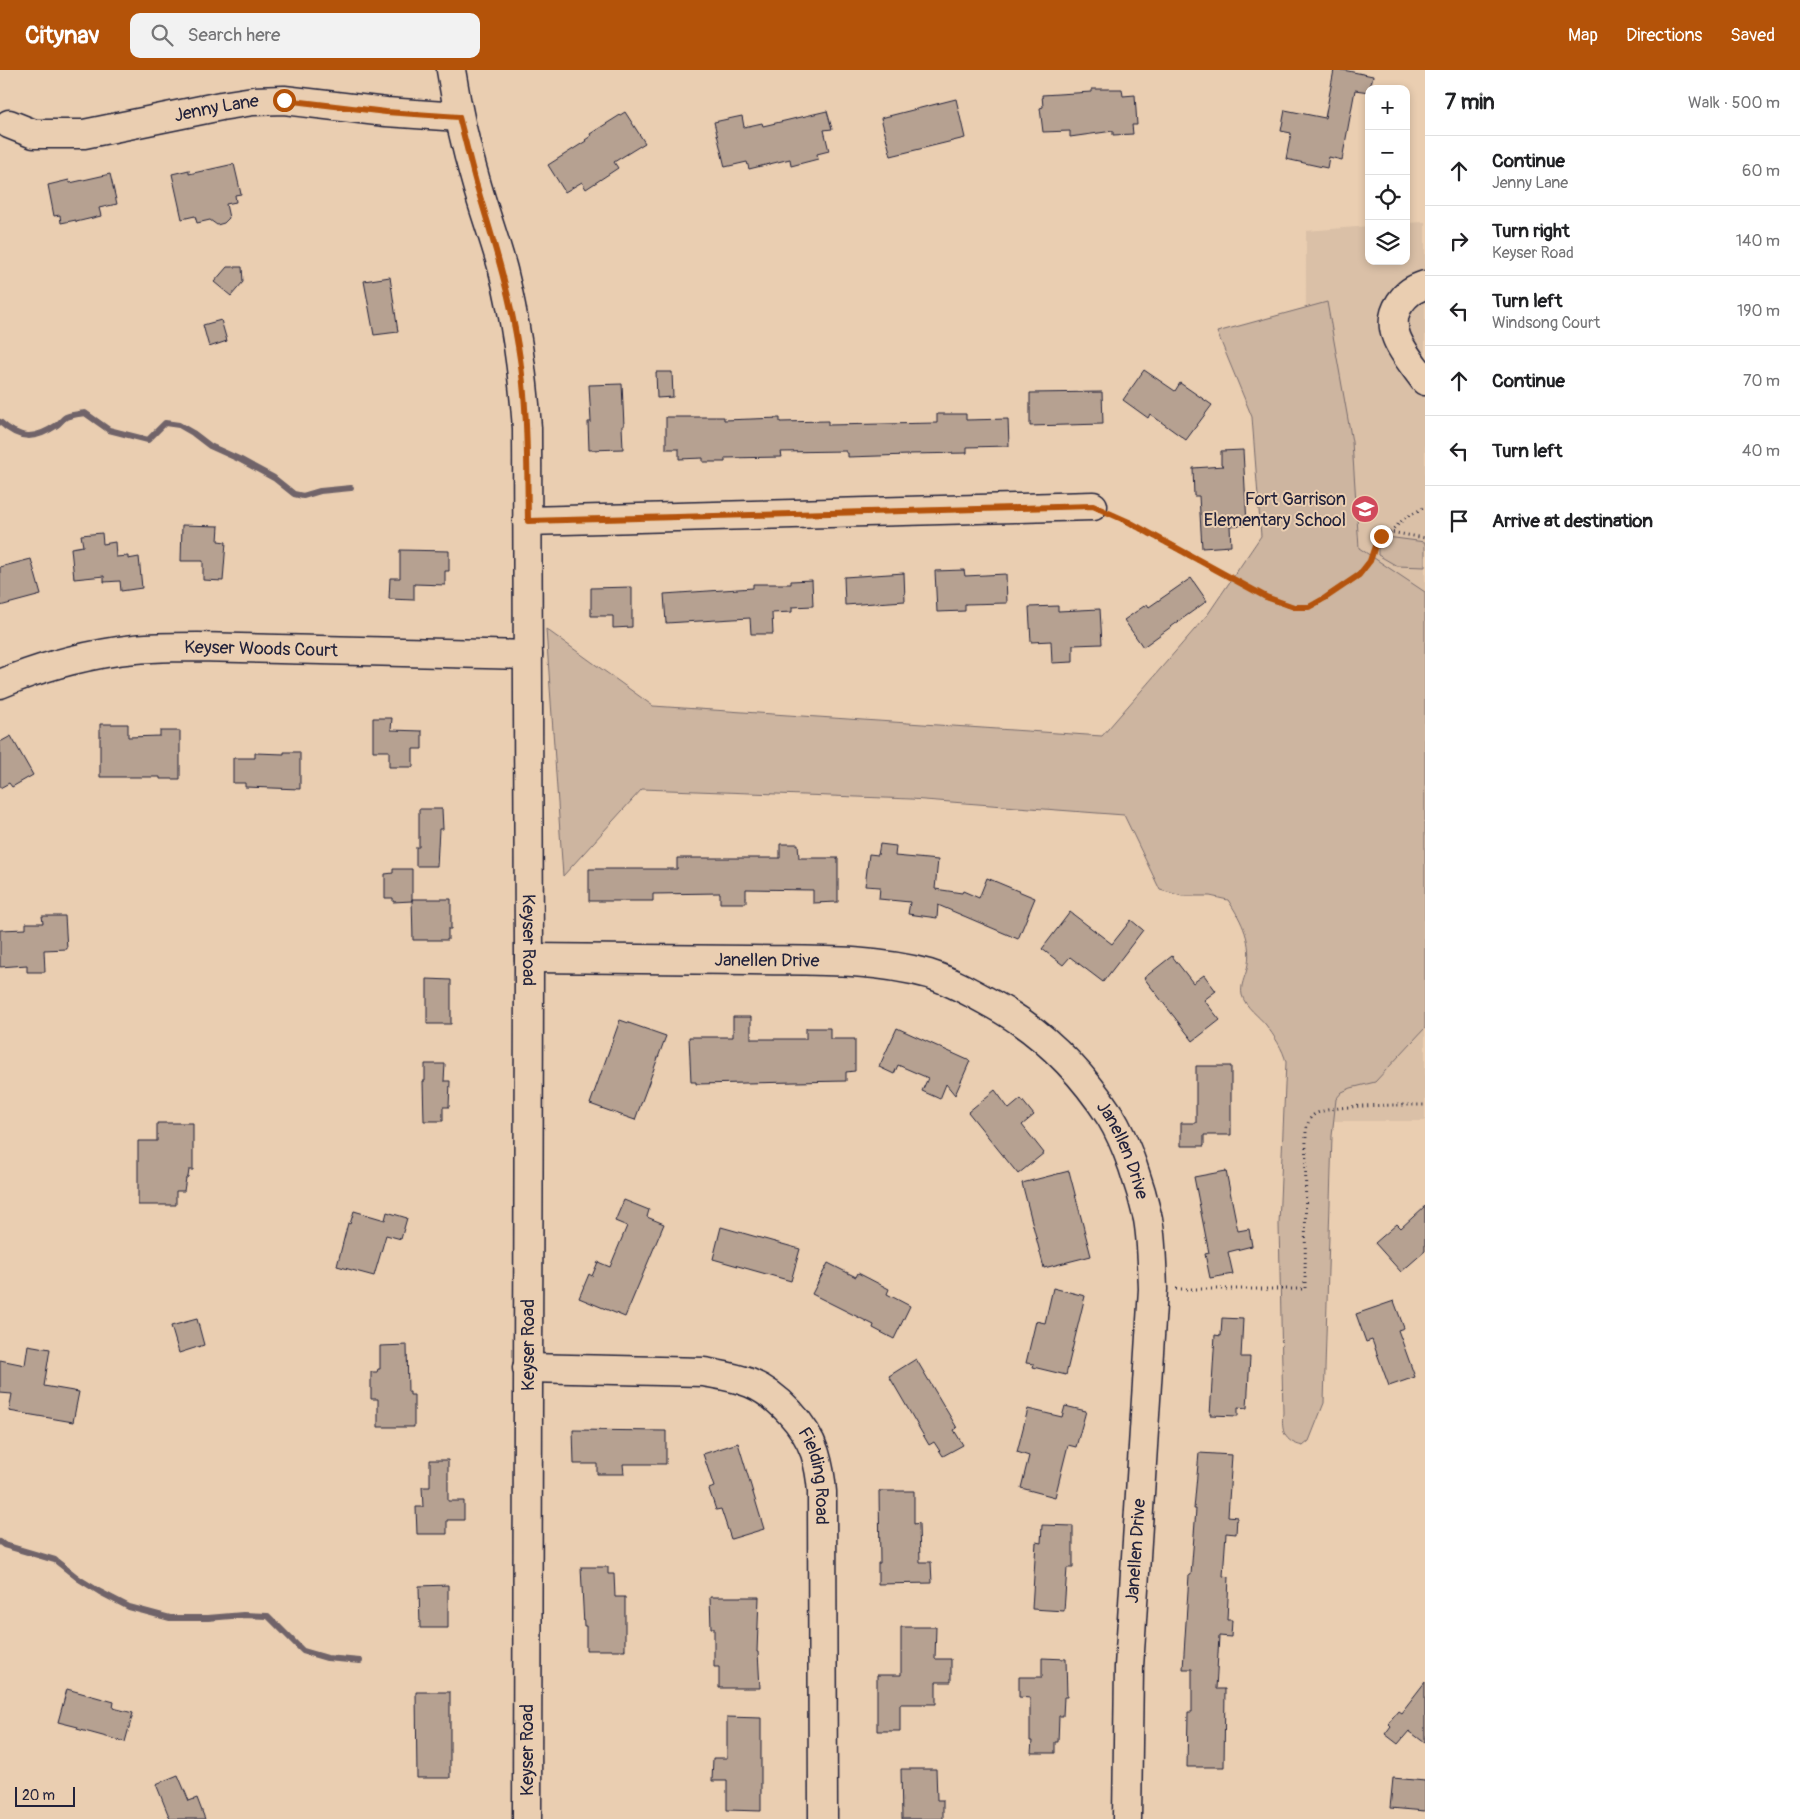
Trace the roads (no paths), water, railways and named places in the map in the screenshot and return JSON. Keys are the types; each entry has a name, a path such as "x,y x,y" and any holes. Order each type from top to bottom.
{"street":[{"path":"451,70 456,70"},
{"name":"Keyser Road","path":"451,70 459,117 502,268 524,384 527,428 529,958 527,1819"},
{"name":"Jenny Lane","path":"9,124 34,134 84,134 221,106 253,101 284,100 386,112 459,117"},
{"path":"1425,285 1414,288 1405,296 1397,308 1393,320 1398,342 1425,380"},
{"path":"528,521 1093,506"},
{"name":"Keyser Woods Court","path":"0,684 40,669 117,651 160,648 198,647 528,655"},
{"name":"Janellen Drive","path":"529,958 842,961 901,968 931,975 969,991 1007,1012 1039,1035 1066,1060 1088,1085 1111,1117 1127,1153 1148,1220 1152,1248 1153,1289 1129,1668 1127,1819"},
{"name":"Fielding Road","path":"528,1368 704,1372 730,1377 752,1384 766,1393 782,1405 800,1426 814,1452 820,1472 822,1492 823,1819"}],"waterway":[{"path":"0,422 14,432 28,436 49,430 66,417 85,413 109,430 148,440 165,423 179,425 210,446 274,478 294,494 303,496 320,491 351,488"},
{"path":"0,1542 4,1545 55,1560 79,1579 129,1607 170,1618 208,1618 243,1615 268,1616 303,1651 327,1658 360,1661"}],"place":[{"name":"Fort Garrison Elementary School","path":"1365,509"}]}
